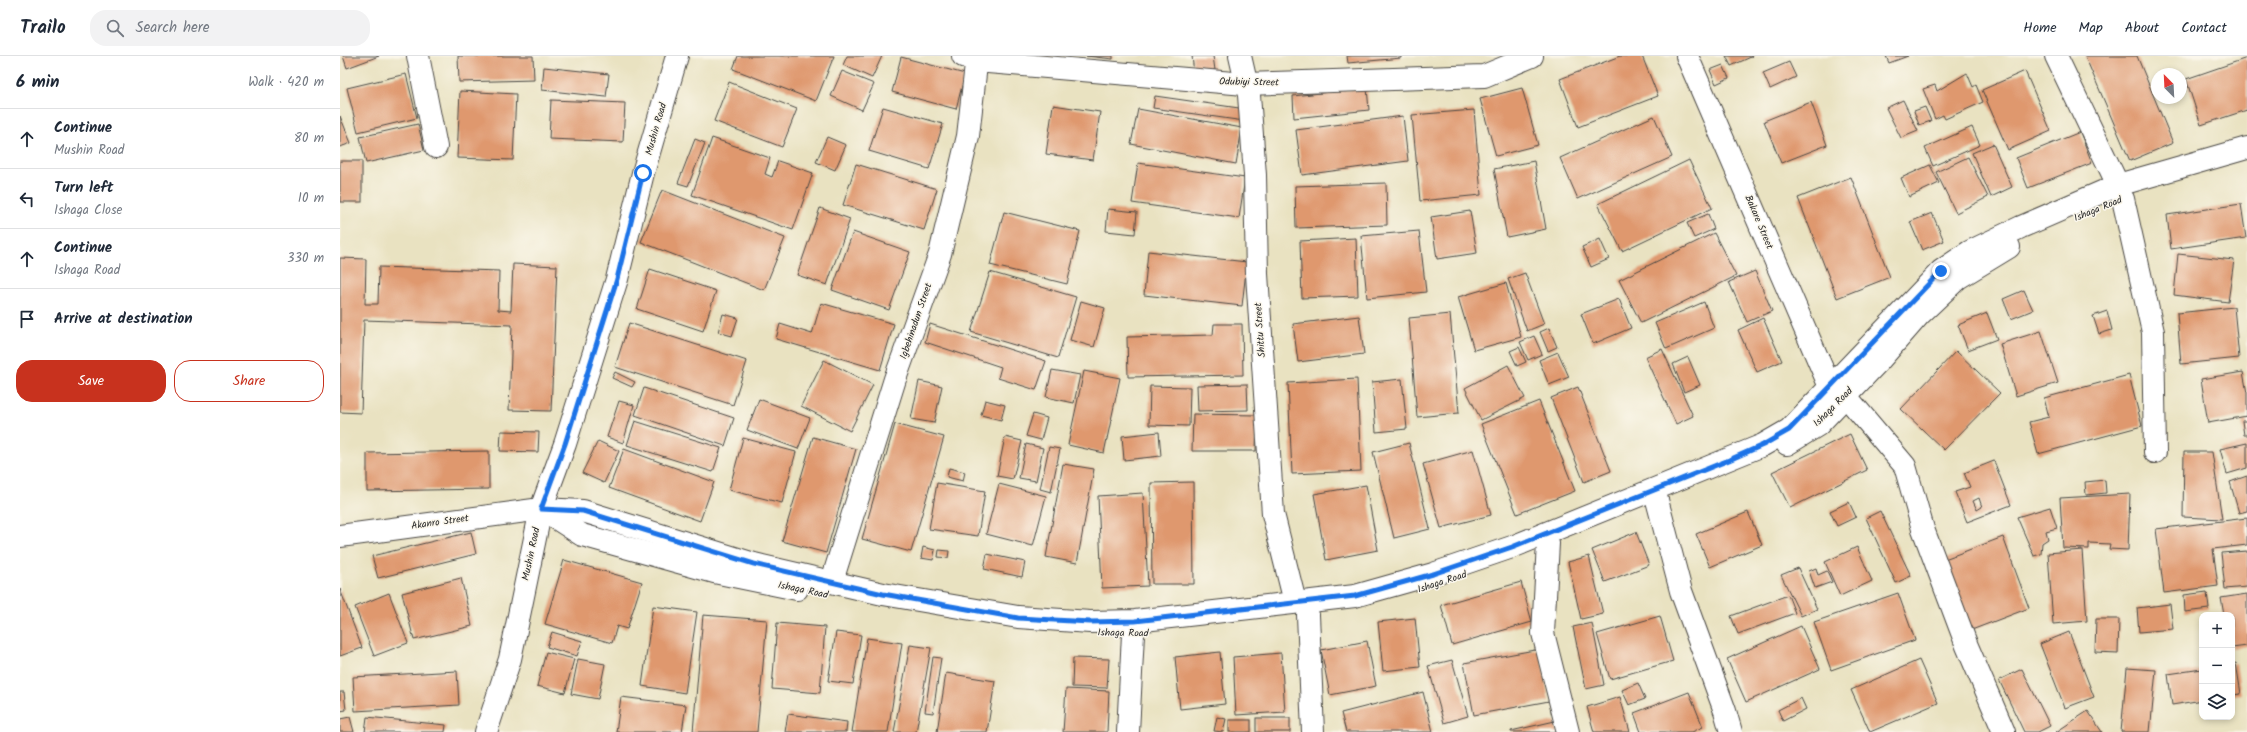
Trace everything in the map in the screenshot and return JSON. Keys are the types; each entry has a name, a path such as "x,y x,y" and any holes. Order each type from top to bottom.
{"main road":[{"path":"418,56 436,147"},
{"name":"Mushin Road","path":"486,732 510,659 541,509 565,444 617,279 643,173 677,56"},
{"name":"Shittu Street","path":"1240,56 1248,95 1255,175 1257,274 1273,514 1301,608 1313,732"},
{"name":"Odubiyi Street","path":"972,58 1245,84 1484,76 1532,56"},
{"name":"Bakare Street","path":"1687,56 1838,391 1905,466 1926,537 1967,646 2004,732"},
{"path":"2056,56 2120,192 2153,332 2155,452"},
{"name":"Igbehinadun Street","path":"832,581 895,379 940,254 968,136 972,58"},
{"name":"Ishaga Road","path":"583,511 754,564 883,594 1018,618 1090,622 1135,621 1301,608 1425,589 1657,500 1706,484 1785,446 1818,425 1838,391 1941,271 1969,252 1995,239 2120,192 2247,148"},
{"name":"Ishaga Road","path":"2120,192 2247,162"},
{"name":"Ishaga Road","path":"541,509 582,535 714,572 874,606 1003,628 1133,634 1163,632 1237,621 1355,596 1433,574 1512,547 1763,445 1789,430 1838,391"},
{"path":"1657,500 1681,591 1725,711 1731,732"},
{"name":"Akanro Street","path":"340,536 541,509 583,511"},
{"path":"1548,543 1543,633 1568,732"},
{"path":"1128,732 1133,634"}],"building":[{"path":"343,56 379,56 347,68"},
{"path":"458,56 533,56 534,80 459,82"},
{"path":"738,56 834,56 816,101 733,69"},
{"path":"847,56 882,56 872,78 843,65"},
{"path":"1086,56 1113,56 1113,59"},
{"path":"1192,56 1213,56 1215,70 1194,73"},
{"path":"1347,56 1401,56 1401,58 1348,63"},
{"path":"1620,56 1642,56 1658,96 1578,127 1560,79"},
{"path":"1726,56 1753,56 1731,66"},
{"path":"1886,56 1908,56 1889,63"},
{"path":"2085,56 2137,56 2151,90 2151,104 2157,104 2173,143 2130,161"},
{"path":"901,57 965,74 956,109 892,92"},
{"path":"2247,58 2247,110 2201,125 2187,79"},
{"path":"1789,62 1796,77 1770,89 1763,73"},
{"path":"1723,65 1729,78 1716,84 1710,70"},
{"path":"544,67 609,74 606,97 542,90"},
{"path":"842,71 874,84 862,110 831,96"},
{"path":"2025,71 2051,131 2008,150 1982,90"},
{"path":"1967,73 1973,87 1976,85 1983,102 1945,119 1943,115 1935,119 1923,89 1935,85 1937,91"},
{"path":"406,74 417,118 358,132 347,88"},
{"path":"729,82 797,109 782,147 714,121"},
{"path":"1367,88 1369,110 1294,118 1293,96"},
{"path":"1522,88 1538,145 1496,156 1480,99"},
{"path":"460,91 516,94 513,160 457,158"},
{"path":"1155,96 1246,109 1244,121 1153,108"},
{"path":"551,100 625,103 623,142 549,139"},
{"path":"1903,100 1918,131 1901,138 1886,108"},
{"path":"1811,102 1827,145 1781,163 1764,121"},
{"path":"1053,105 1100,112 1093,160 1046,154"},
{"path":"883,107 943,124 929,169 869,151"},
{"path":"1925,107 1931,121 1919,125 1914,111"},
{"path":"1138,109 1242,128 1236,164 1131,144"},
{"path":"1474,110 1481,195 1420,201 1412,115"},
{"path":"340,116 351,143 340,147"},
{"path":"1403,116 1408,161 1302,175 1296,130"},
{"path":"1654,116 1672,157 1578,199 1560,158"},
{"path":"418,124 424,150 366,163 360,137"},
{"path":"1972,127 1980,145 1933,166 1925,148"},
{"path":"2080,132 2092,163 2028,188 2016,158"},
{"path":"827,137 846,145 835,170 816,162"},
{"path":"712,138 770,158 765,174 772,177 778,161 813,173 793,230 692,195"},
{"path":"695,139 705,143 688,186 678,183"},
{"path":"1993,144 2012,187 1991,197 1972,153"},
{"path":"1968,157 1988,197 1956,213 1936,172"},
{"path":"1689,160 1712,208 1622,251 1598,204"},
{"path":"340,161 362,161 362,202 340,202"},
{"path":"1534,161 1546,229 1507,237 1494,169"},
{"path":"1138,163 1245,178 1239,218 1132,203"},
{"path":"856,164 937,189 924,230 843,205"},
{"path":"1930,165 1939,183 1909,197 1901,178"},
{"path":"1851,177 1890,277 1837,298 1798,198"},
{"path":"1386,183 1387,225 1296,228 1295,186"},
{"path":"662,190 785,238 764,290 641,242"},
{"path":"2241,204 2246,238 2171,249 2167,215"},
{"path":"820,208 850,219 827,285 797,275"},
{"path":"1108,209 1137,212 1135,234 1106,231"},
{"path":"1470,211 1477,253 1437,259 1431,217"},
{"path":"1004,212 1080,231 1067,284 990,265"},
{"path":"1932,213 1944,241 1922,250 1910,222"},
{"path":"1708,214 1714,229 1694,238 1687,223"},
{"path":"1419,231 1426,292 1367,298 1361,236"},
{"path":"853,232 910,252 889,310 832,290"},
{"path":"1714,233 1736,276 1641,323 1619,280"},
{"path":"1356,238 1358,296 1302,298 1300,241"},
{"path":"1600,239 1609,259 1591,267 1582,247"},
{"path":"1148,251 1247,262 1242,306 1144,295"},
{"path":"2178,254 2234,260 2228,302 2174,295"},
{"path":"340,258 366,259 365,304 378,304 379,267 499,271 498,310 511,311 513,264 557,266 551,411 509,410 512,325 364,320 361,413 340,412"},
{"path":"650,269 716,291 703,331 637,309"},
{"path":"1755,271 1772,311 1747,322 1729,282"},
{"path":"990,272 1076,297 1058,358 971,332"},
{"path":"1525,273 1544,324 1527,331 1508,279"},
{"path":"1506,283 1521,337 1474,350 1458,297"},
{"path":"2024,290 2033,310 2011,319 2003,299"},
{"path":"1619,299 1631,328 1593,344 1581,314"},
{"path":"1081,301 1105,308 1094,347 1070,340"},
{"path":"1704,302 1714,328 1666,349 1655,323"},
{"path":"821,303 894,324 880,370 776,339 780,324 812,334"},
{"path":"2234,307 2239,358 2181,364 2177,313"},
{"path":"2107,311 2112,330 2099,334 2093,316"},
{"path":"1987,313 1997,339 1968,350 1958,325"},
{"path":"723,314 738,318 732,336 718,332"},
{"path":"1450,314 1459,413 1417,417 1409,318"},
{"path":"1359,316 1364,354 1298,362 1293,324"},
{"path":"1763,318 1782,361 1757,372 1738,330"},
{"path":"629,323 747,361 733,405 615,367"},
{"path":"930,324 1046,361 1036,390 998,378 1001,367 925,342"},
{"path":"1214,324 1242,324 1243,375 1128,377 1127,337 1213,335"},
{"path":"1549,328 1557,347 1548,351 1540,332"},
{"path":"2041,331 2058,383 2016,396 2000,344"},
{"path":"1534,336 1542,354 1528,360 1520,342"},
{"path":"1519,347 1526,362 1517,366 1510,351"},
{"path":"1662,349 1693,416 1676,424 1645,357"},
{"path":"1956,351 2000,393 1944,450 1901,409"},
{"path":"1558,352 1569,377 1549,385 1539,360"},
{"path":"1688,357 1700,385 1684,392 1673,364"},
{"path":"824,360 873,385 850,431 801,406"},
{"path":"1508,365 1525,398 1481,420 1465,388"},
{"path":"1052,370 1080,375 1074,403 1046,397"},
{"path":"1084,371 1120,378 1104,453 1068,445"},
{"path":"615,372 635,382 632,387 612,378"},
{"path":"2243,372 2247,393 2247,416 2208,423 2201,379"},
{"path":"2129,375 2142,426 2038,454 2029,422 2049,417 2044,398"},
{"path":"1357,379 1361,471 1292,474 1288,383"},
{"path":"1402,379 1407,429 1376,432 1372,382"},
{"path":"919,381 942,386 934,423 911,419"},
{"path":"1247,384 1248,410 1198,411 1197,385"},
{"path":"1150,386 1190,387 1189,426 1149,425"},
{"path":"1578,387 1611,471 1584,482 1551,398"},
{"path":"644,388 734,418 725,446 635,415"},
{"path":"759,399 810,418 798,449 747,430"},
{"path":"985,400 1005,405 1001,420 981,415"},
{"path":"619,401 634,405 623,443 607,437"},
{"path":"1539,401 1575,491 1517,514 1481,424"},
{"path":"1033,414 1047,418 1041,440 1026,436"},
{"path":"1193,414 1257,415 1256,451 1192,451"},
{"path":"635,421 721,448 713,472 627,445"},
{"path":"2242,421 2247,421 2247,435 2244,435"},
{"path":"895,424 944,437 911,552 862,539"},
{"path":"501,431 539,432 538,452 500,451"},
{"path":"1159,432 1161,456 1124,460 1122,436"},
{"path":"1850,434 1867,470 1790,508 1772,472"},
{"path":"813,437 856,449 826,553 782,541"},
{"path":"1005,437 1022,441 1013,479 997,476"},
{"path":"743,438 796,452 782,503 729,490"},
{"path":"598,441 619,451 604,483 582,473"},
{"path":"1409,443 1430,529 1394,538 1373,452"},
{"path":"2247,443 2247,468 2227,474 2220,449"},
{"path":"1026,444 1043,448 1036,481 1019,478"},
{"path":"1049,447 1060,449 1051,492 1040,489"},
{"path":"624,449 714,482 700,521 609,488"},
{"path":"1473,450 1491,515 1441,528 1423,464"},
{"path":"489,451 489,489 367,491 367,453"},
{"path":"2184,452 2212,452 2222,519 2183,517"},
{"path":"1994,461 2011,505 1967,522 1955,492 1970,487 1964,473","holes":["1979,498 1982,507 1977,510 1973,501"]},
{"path":"1063,464 1094,469 1077,563 1046,557"},
{"path":"949,468 965,472 963,481 947,477"},
{"path":"2247,476 2247,511 2239,513 2230,482"},
{"path":"2105,480 2106,493 2086,495 2085,482"},
{"path":"1193,482 1194,584 1152,584 1151,483"},
{"path":"937,483 985,491 978,536 929,529"},
{"path":"999,484 1046,496 1033,546 986,534"},
{"path":"1366,485 1378,550 1326,560 1314,494"},
{"path":"1143,493 1148,586 1102,588 1098,496"},
{"path":"2130,494 2128,550 2109,549 2110,544 2089,543 2089,549 2063,548 2060,498"},
{"path":"1849,502 1856,517 1837,526 1830,511"},
{"path":"2050,507 2057,528 2046,531 2048,539 2042,543 2041,554 2034,556 2017,517"},
{"path":"1880,511 1911,576 1896,583 1866,518"},
{"path":"1748,512 1762,545 1710,567 1696,534"},
{"path":"2247,518 2247,545 2213,549 2218,586 2164,593 2156,529"},
{"path":"471,532 476,554 378,578 372,556"},
{"path":"1636,532 1649,565 1605,582 1592,550"},
{"path":"2003,537 2029,608 1969,631 1942,560"},
{"path":"923,547 935,550 933,560 921,558"},
{"path":"1857,547 1872,581 1840,596 1825,562"},
{"path":"939,550 949,551 948,558 938,557"},
{"path":"2082,550 2087,621 2053,624 2048,553"},
{"path":"2247,551 2247,587 2225,589 2221,553"},
{"path":"987,554 1025,562 1022,577 984,569"},
{"path":"1589,556 1603,614 1581,619 1568,562"},
{"path":"564,560 642,582 627,629 617,626 612,643 545,624"},
{"path":"1798,568 1817,609 1801,616 1781,575"},
{"path":"1816,568 1818,575 1827,571 1832,582 1815,588 1809,571"},
{"path":"461,578 472,626 414,640 402,593"},
{"path":"1521,582 1532,622 1452,645 1441,605"},
{"path":"340,589 362,648 340,656"},
{"path":"2207,592 2209,609 2185,612 2184,595"},
{"path":"389,593 408,643 374,656 355,607"},
{"path":"1898,593 1915,640 1831,670 1814,622"},
{"path":"2247,594 2247,646 2235,648 2235,612 2223,612 2221,598"},
{"path":"1788,595 1795,613 1738,634 1731,616"},
{"path":"2170,604 2173,629 2139,632 2137,608"},
{"path":"653,606 697,612 685,693 642,686"},
{"path":"703,615 767,620 757,732 693,732"},
{"path":"1660,616 1673,661 1610,679 1597,634"},
{"path":"1415,618 1420,667 1383,671 1378,622"},
{"path":"2096,619 2119,619 2118,653 2095,652"},
{"path":"777,623 825,627 820,693 772,689"},
{"path":"1592,623 1604,685 1586,689 1573,627"},
{"path":"1801,626 1820,669 1746,702 1727,659"},
{"path":"552,632 582,641 577,656 547,647"},
{"path":"836,632 861,635 853,684 828,681"},
{"path":"2069,632 2094,697 2065,708 2040,644"},
{"path":"867,638 902,643 888,732 852,732"},
{"path":"1367,641 1376,686 1330,695 1321,650"},
{"path":"910,645 931,648 916,732 894,732"},
{"path":"1540,649 1549,701 1474,715 1464,663"},
{"path":"546,652 574,659 565,693 537,686"},
{"path":"1220,652 1225,704 1180,709 1175,657"},
{"path":"1281,653 1285,712 1236,715 1233,657"},
{"path":"933,657 941,658 933,713 925,712"},
{"path":"1073,658 1109,659 1107,688 1072,687"},
{"path":"578,659 605,664 598,699 571,694"},
{"path":"1452,660 1468,716 1444,723 1428,666"},
{"path":"1919,660 1938,703 1870,732 1851,690"},
{"path":"2235,663 2241,694 2235,695 2235,684"},
{"path":"2127,668 2156,670 2150,732 2121,732"},
{"path":"2022,669 2050,726 2038,732 2024,732 1999,680"},
{"path":"2199,669 2199,700 2172,705 2168,674"},
{"path":"457,671 459,705 355,711 353,677"},
{"path":"946,673 995,681 987,732 937,732"},
{"path":"1638,683 1645,699 1629,705 1622,690"},
{"path":"1066,689 1109,691 1107,732 1063,732"},
{"path":"340,692 344,692 346,710 340,711"},
{"path":"1423,692 1433,732 1346,732 1341,713"},
{"path":"1689,692 1703,727 1692,732 1641,732 1634,713"},
{"path":"621,697 686,705 682,732 616,732"},
{"path":"1620,697 1630,732 1594,732 1587,707"},
{"path":"1801,698 1806,709 1783,721 1778,710"},
{"path":"2088,711 2102,732 2056,732"},
{"path":"788,714 847,722 846,732 785,732"},
{"path":"350,717 354,732 340,732 340,719"},
{"path":"367,717 446,725 445,732 365,732"},
{"path":"1217,717 1226,719 1223,732 1214,731"},
{"path":"1256,718 1290,718 1290,732 1256,732"},
{"path":"1229,720 1251,720 1251,732 1229,732"},
{"path":"1555,721 1558,732 1511,732 1511,731"}],"route":[{"path":"643,173 617,279 565,444 541,509 583,511 754,564 883,594 1018,618 1090,622 1135,621 1355,596 1433,574 1512,547 1729,460 1763,445 1789,430 1941,271"}]}
